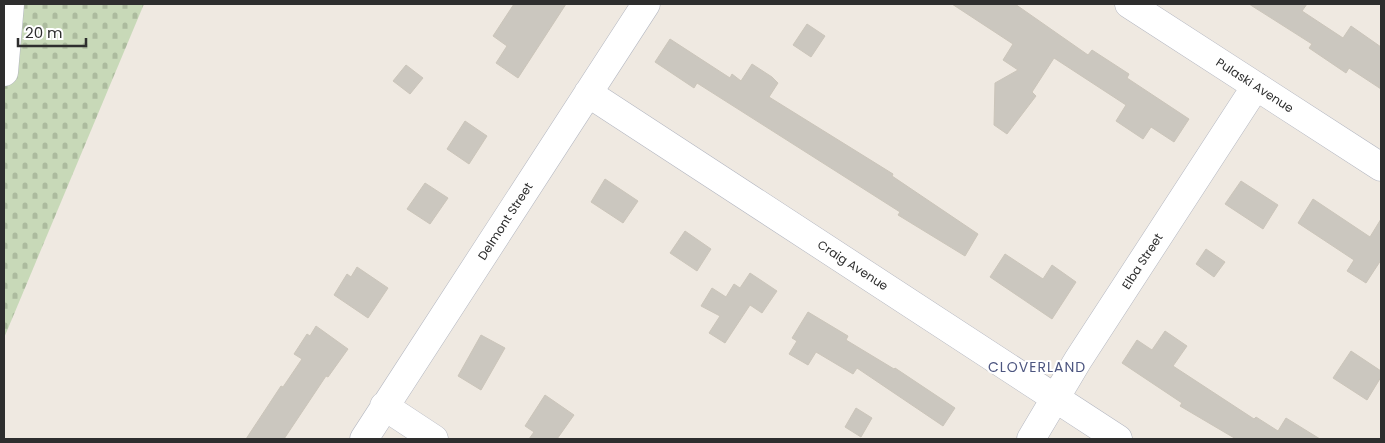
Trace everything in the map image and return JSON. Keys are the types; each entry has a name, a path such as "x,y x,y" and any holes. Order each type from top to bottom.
{"street":[{"path":"4,72 10,4"},
{"name":"Delmont Street","path":"364,439 646,4"},
{"name":"Pulaski Avenue","path":"1129,4 1381,167"},
{"name":"Elba Street","path":"1031,439 1078,360 1256,86"},
{"name":"Craig Avenue","path":"588,94 1118,439"},
{"path":"384,406 434,439"}],"green space":[{"path":"4,4 144,4 4,338"}],"building":[{"path":"514,4 566,4 518,78 496,63 507,46 493,36"},
{"path":"952,4 1015,4 1088,55 1092,50 1129,74 1127,78 1189,119 1174,142 1151,127 1143,139 1116,121 1126,105 1054,58 1032,92 1036,96 1007,134 994,125 995,83 1018,70 1003,60 1013,44"},
{"path":"1249,4 1307,4 1302,11 1343,38 1351,26 1381,47 1381,89 1349,68 1346,73 1309,48 1312,44"},
{"path":"807,24 825,36 811,57 793,45"},
{"path":"670,39 730,78 732,74 741,81 752,64 772,77 778,83 769,97 893,174 892,176 978,234 965,256 898,215 900,212 697,83 694,88 655,62"},
{"path":"406,65 423,78 410,94 393,81"},
{"path":"465,121 487,136 469,164 447,149"},
{"path":"605,179 638,201 623,223 591,202"},
{"path":"1241,181 1278,205 1263,229 1225,204"},
{"path":"425,183 448,198 430,224 407,209"},
{"path":"1313,199 1370,237 1381,219 1381,260 1366,283 1347,271 1354,260 1298,223"},
{"path":"685,231 711,249 697,271 670,253"},
{"path":"1206,249 1225,262 1214,277 1196,264"},
{"path":"1005,254 1043,279 1052,265 1076,282 1052,319 990,277"},
{"path":"357,267 388,288 368,318 334,295 347,274 351,277"},
{"path":"750,273 777,291 762,313 750,305 725,343 709,333 720,316 701,306 712,288 726,297 734,284 740,288"},
{"path":"808,312 848,336 846,340 895,368 955,408 943,426 857,368 853,374 816,352 808,365 789,354 797,341 792,338"},
{"path":"316,326 348,349 328,377 326,376 284,439 246,439 281,386 283,387 302,359 294,354 307,334 310,336"},
{"path":"1165,331 1187,346 1173,366 1254,419 1256,417 1278,431 1286,418 1320,439 1236,439 1180,406 1182,403 1122,363 1137,340 1152,350"},
{"path":"481,335 505,348 481,390 458,376"},
{"path":"1351,351 1381,371 1381,377 1367,400 1333,378"},
{"path":"545,395 574,415 557,439 529,439 534,432 525,426"},
{"path":"856,408 872,418 861,437 845,427"}],"district":[{"name":"CLOVERLAND","path":"1037,367"}]}
